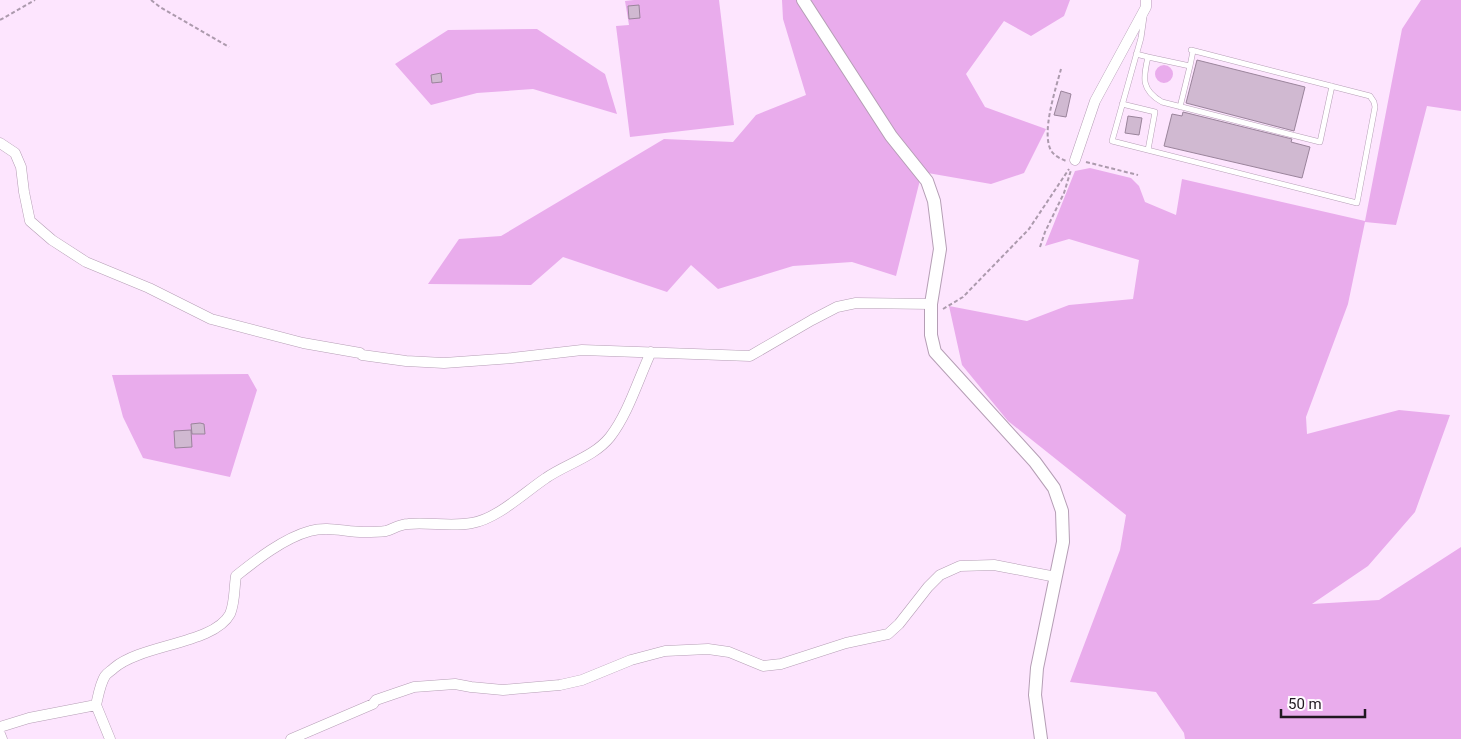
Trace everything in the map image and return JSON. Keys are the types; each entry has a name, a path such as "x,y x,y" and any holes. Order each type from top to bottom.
{"street":[{"path":"803,0 891,136 927,181 934,201 940,249 931,304 931,335 935,352 1035,462 1054,488 1062,511 1063,542 1036,677 1035,694 1041,739"},
{"path":"1074,161 1094,101 1146,3"},
{"path":"0,143 15,153 21,167 30,221 52,240 86,262 149,288 218,321 303,343 360,353 362,355 406,361 454,362 582,350 750,356 812,320 838,308 856,303 931,304"},
{"path":"110,739 96,705 105,676 121,662 158,648 205,634 220,626 229,616 232,609 236,576 258,559 281,544 311,530 386,531 405,524 447,525 473,523 490,517 547,477 596,450 608,440 619,424 650,352"},
{"path":"291,739 374,704 376,700 414,687 455,684 503,690 560,686 582,680 631,660 665,651 708,649 729,652 763,666 781,664 846,643 888,634 899,624 928,587 940,575 960,566 994,565 1056,577"},
{"path":"0,727 29,718 96,705"},
{"path":"0,734 2,739"}],"lane":[{"path":"1146,3 1141,36 1112,141 1357,203 1375,107 1370,96 1192,50 1180,107"},
{"path":"1136,54 1190,66"},
{"path":"1148,57 1144,82 1155,98 1180,107 1320,142 1332,86"},
{"path":"1122,104 1155,112 1148,150"}],"path":[{"path":"0,20 34,0"},
{"path":"151,0 230,47"},
{"path":"1061,69 1048,124 1052,152 1057,156 1074,161 1138,175"},
{"path":"1040,247 1045,232 1064,193 1074,161"},
{"path":"931,317 962,297 1029,229 1074,161"}],"shaded area":[{"path":"719,0 734,125 630,137 616,26 629,25 625,1"},
{"path":"782,0 1070,0 1064,16 1031,36 1004,21 966,74 985,107 1046,129 1024,173 991,184 922,172 896,276 852,262 793,266 718,289 691,265 667,292 563,257 531,285 428,284 459,239 501,236 664,139 733,142 756,115 806,95 783,19"},
{"path":"1421,0 1461,0 1461,111 1427,106 1396,225 1365,222 1348,304 1306,417 1307,434 1399,410 1450,415 1415,512 1368,566 1312,604 1379,600 1461,547 1461,739 1185,739 1184,733 1156,692 1070,682 1120,550 1126,515 1008,421 962,365 949,306 1027,321 1069,305 1133,299 1139,260 1069,239 1045,246 1075,171 1090,168 1131,178 1139,186 1145,202 1176,215 1182,179 1365,221 1402,29"},
{"path":"537,29 605,74 617,114 533,89 477,93 431,105 395,64 448,30"},
{"path":"1164,65 1170,68 1173,74 1170,80 1164,83 1158,80 1155,74 1158,68"},
{"path":"248,374 257,390 230,477 143,458 123,417 112,375"}],"building":[{"path":"639,5 640,18 629,19 628,6"},
{"path":"1197,60 1305,87 1294,131 1186,103"},
{"path":"441,73 442,82 432,83 431,75"},
{"path":"1061,91 1071,94 1066,117 1054,115"},
{"path":"1183,112 1292,139 1291,142 1310,147 1302,178 1164,146 1172,114 1182,116"},
{"path":"1128,116 1142,118 1139,135 1125,133"},
{"path":"191,424 204,424 205,434 192,434"},
{"path":"191,430 192,447 175,448 174,431"}]}
